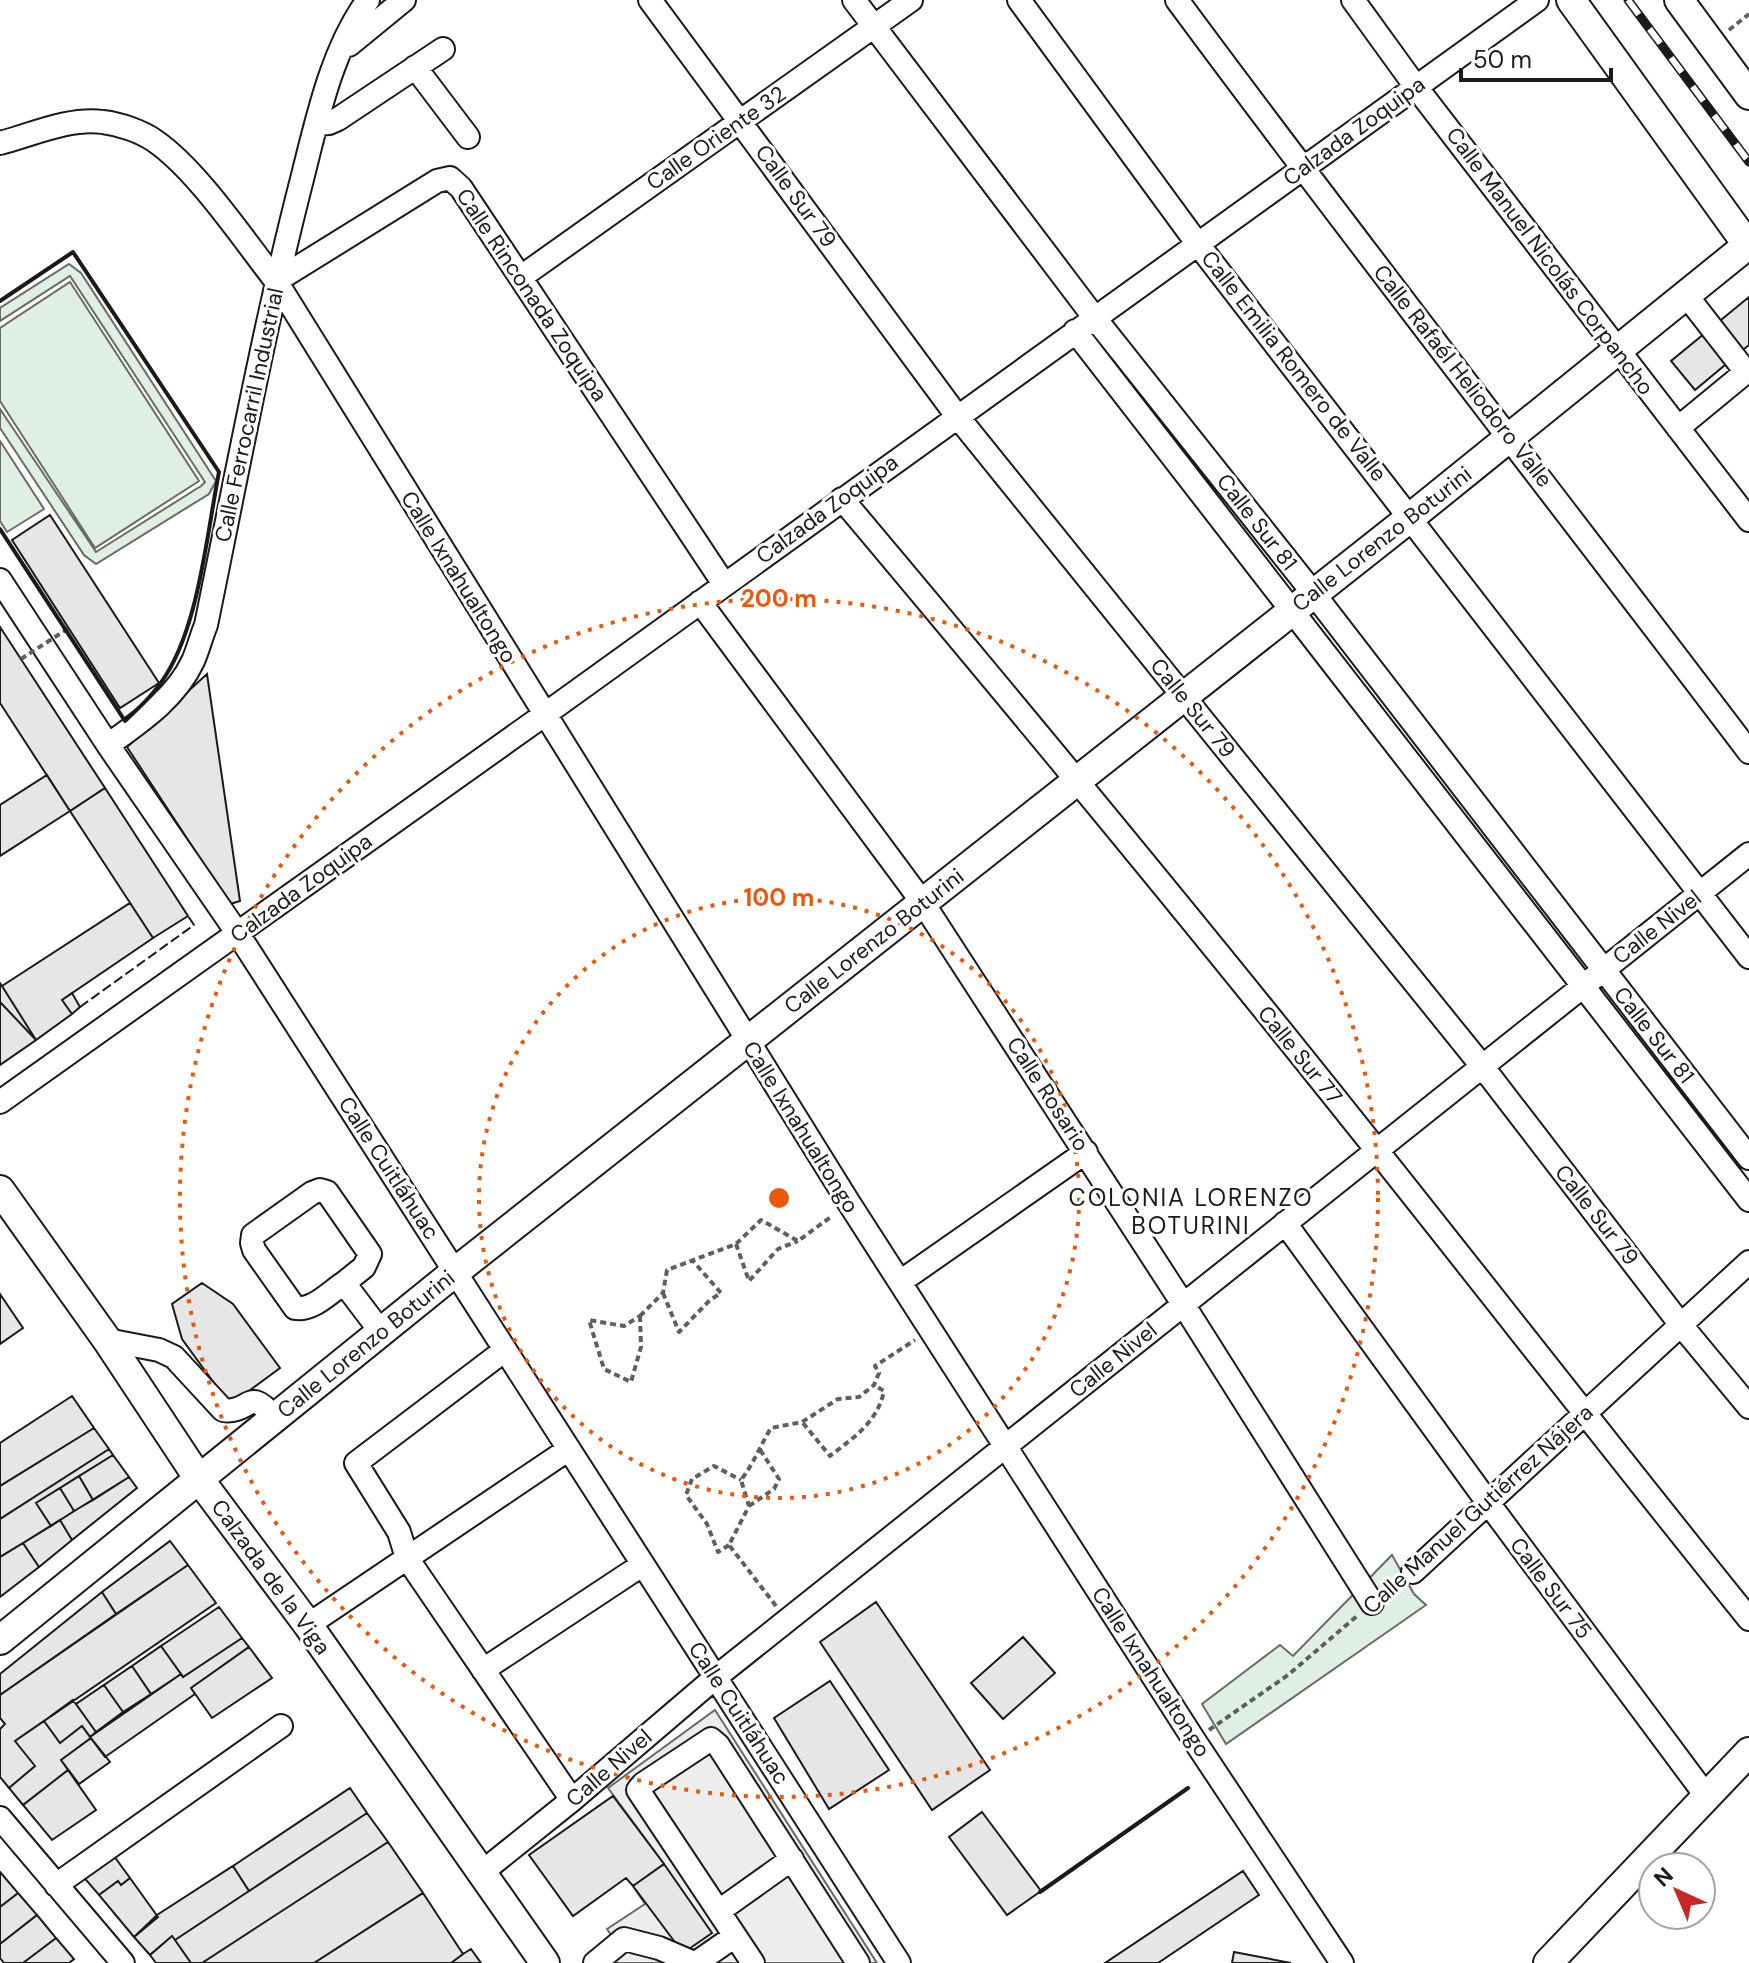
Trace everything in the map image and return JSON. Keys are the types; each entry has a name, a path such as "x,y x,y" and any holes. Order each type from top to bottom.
{"main road":[{"path":"1571,0 1748,245"},
{"path":"1679,0 1749,95"},
{"name":"Calle Lorenzo Boturini","path":"0,1640 455,1272 1411,517 1748,245"},
{"name":"Calzada de la Viga","path":"0,1190 107,1340 199,1479 308,1625 545,1963"},
{"path":"1548,1963 1749,1752"}],"street":[{"path":"361,10 404,0"},
{"name":"Calle Sur 79","path":"650,0 957,416 1482,1066 1681,1325 1749,1407"},
{"name":"Calle Sur 81","path":"854,0 1094,317 1583,986 1749,1200"},
{"name":"Calle Oriente 32","path":"521,277 911,0"},
{"name":"Calle Emilia Romero de Valle","path":"1019,0 1197,243 1749,957"},
{"name":"Calle Rafaél Heliodoro Valle","path":"1177,0 1302,169 1511,437 1749,752"},
{"name":"Calle Manuel Nicolás Corpancho","path":"1353,0 1416,87 1749,520"},
{"name":"Calzada Zoquipa","path":"0,1102 544,715 1537,0"},
{"name":"Calle Ferrocarril Industrial","path":"108,745 149,716 172,692 192,663 206,625 276,281 317,124 340,53 361,10"},
{"path":"317,124 338,119 443,49"},
{"path":"415,67 468,137"},
{"name":"Calle Ixnahualtongo","path":"0,143 73,123 101,121 153,139 175,157 276,281 849,1203 1194,1740 1342,1963"},
{"name":"Calle Rinconada Zoquipa","path":"276,281 437,181 450,178 461,188 724,584"},
{"path":"1678,428 1748,371 1686,295"},
{"name":"Calle Sur 81","path":"1075,331 1303,602 1603,969 1749,1158"},
{"name":"Calle Sur 77","path":"842,499 1078,780 1377,1150 1584,1415 1749,1619"},
{"name":"Calle Cuitláhuac","path":"0,580 108,745 238,934 899,1963"},
{"name":"Calle Rosario","path":"700,602 923,903 1086,1152 1372,1603"},
{"name":"Calle Nivel","path":"481,1873 716,1677 1749,854"},
{"path":"900,1282 1086,1152"},
{"path":"327,1192 370,1254 364,1267 344,1283 311,1306 295,1308 254,1250 253,1235 312,1193 327,1192"},
{"name":"Calle Sur 75","path":"1285,1223 1707,1797"},
{"name":"Calle Manuel Gutiérrez Nájera","path":"1413,1572 1749,1262"},
{"path":"344,1283 381,1332"},
{"path":"107,1340 159,1350 174,1357 223,1410 231,1411 251,1401 259,1402 274,1418"},
{"path":"505,1350 356,1463 399,1532 407,1558 572,1800"},
{"path":"308,1625 569,1449"},
{"path":"483,1670 642,1565"},
{"path":"56,1885 281,1726"},
{"path":"753,1963 639,1793 643,1784 707,1740 715,1741 858,1963"},
{"path":"4,1830 56,1885 116,1961"},
{"path":"719,1911 792,1859"},
{"path":"595,1963 624,1939 659,1948 695,1963 735,1936"}],"path":[{"path":"21,659 69,628"},
{"path":"736,1244 749,1281 778,1249 798,1241 849,1203"},
{"path":"693,1261 721,1293 679,1332 663,1293 667,1270 736,1244 761,1220 798,1241"},
{"path":"640,1316 641,1347 631,1382 604,1369 589,1320 624,1326 640,1316 663,1293"},
{"path":"741,1480 756,1461 759,1448 771,1428 802,1422 838,1399 859,1397 874,1385 879,1373 875,1366 931,1330"},
{"path":"802,1422 830,1456 859,1433 880,1409 884,1391 874,1385"},
{"path":"749,1506 741,1480 714,1466 692,1479 686,1495 707,1524 718,1552 729,1545 749,1506 774,1489 779,1479 759,1448"},
{"path":"729,1545 786,1621"},
{"name":"Calle Manuel Gutiérrez Nájera","path":"1194,1740 1288,1675 1372,1603"}],"green space":[{"path":"69,264 81,273 216,481 209,494 96,564 84,555 0,428 0,409 96,552 205,482 70,276 0,321 0,308"},
{"path":"70,282 199,481 95,548 0,401 0,328"},
{"path":"0,441 44,509 7,532 0,521"},
{"path":"1392,1555 1414,1594 1426,1605 1226,1744 1202,1704 1280,1645 1293,1656"}],"shaded area":[{"path":"715,1710 877,1963 612,1963 624,1954 607,1929 645,1904 633,1886 664,1864 608,1788"}],"building":[{"path":"1749,297 1749,345 1695,390 1671,361"},
{"path":"50,515 159,683 120,708 12,540"},
{"path":"0,627 105,788 70,811 0,703"},
{"path":"207,674 240,901 230,904 127,747"},
{"path":"47,775 70,811 0,856 0,805"},
{"path":"105,788 188,916 153,938 70,811"},
{"path":"130,903 153,938 62,1000 72,1014 36,1040 2,986"},
{"path":"0,983 2,986 36,1040 0,1002"},
{"path":"72,993 80,1007 72,1014 62,1000"},
{"path":"0,1002 36,1040 0,1065"},
{"path":"202,1283 233,1304 280,1368 230,1405 182,1339 172,1304"},
{"path":"0,1294 23,1328 0,1344"},
{"path":"72,1396 94,1428 0,1486 0,1443"},
{"path":"94,1428 109,1449 0,1519 0,1486"},
{"path":"109,1449 113,1455 36,1503 51,1526 0,1557 0,1519"},
{"path":"113,1455 129,1477 93,1500 79,1476"},
{"path":"79,1476 93,1500 74,1511 60,1488"},
{"path":"129,1477 137,1488 72,1540 60,1520"},
{"path":"60,1488 74,1511 51,1526 36,1503"},
{"path":"60,1520 72,1540 39,1567 23,1543"},
{"path":"170,1541 188,1565 116,1614 102,1592"},
{"path":"23,1543 39,1567 0,1597 0,1557"},
{"path":"188,1565 216,1603 15,1741 35,1766 9,1788 0,1777 0,1729 5,1724 0,1718 0,1695"},
{"path":"102,1592 116,1614 0,1695 0,1674"},
{"path":"876,1602 990,1770 932,1810 820,1642"},
{"path":"219,1607 242,1638 183,1677 161,1646"},
{"path":"1023,1637 1055,1673 1003,1719 971,1683"},
{"path":"242,1638 249,1647 191,1688 195,1694 105,1757 90,1737 181,1674 183,1677"},
{"path":"161,1646 181,1674 151,1694 132,1666"},
{"path":"249,1647 272,1678 212,1718 191,1688"},
{"path":"132,1666 151,1694 123,1712 104,1685"},
{"path":"830,1681 889,1770 829,1809 774,1718"},
{"path":"104,1685 123,1712 96,1732 76,1704"},
{"path":"73,1700 96,1732 90,1737 82,1726 60,1743 44,1721"},
{"path":"44,1721 60,1743 82,1726 91,1738 61,1760 68,1770 23,1805 9,1788 35,1766 15,1741"},
{"path":"91,1738 110,1762 79,1784 61,1760"},
{"path":"68,1770 96,1810 52,1840 23,1805"},
{"path":"350,1788 367,1813 249,1891 233,1866"},
{"path":"613,1796 664,1864 633,1886 626,1878 573,1916 529,1855"},
{"path":"982,1812 1041,1891 1007,1915 949,1837"},
{"path":"367,1813 388,1842 202,1963 191,1963 175,1940"},
{"path":"388,1842 423,1893 314,1963 202,1963"},
{"path":"111,1852 130,1878 121,1885 118,1881 99,1895 80,1873"},
{"path":"664,1864 712,1933 683,1953 633,1886"},
{"path":"233,1866 249,1891 175,1940 172,1936 150,1955 134,1937 157,1915"},
{"path":"1243,1871 1259,1895 1158,1963 1105,1963"},
{"path":"0,1872 18,1893 0,1907"},
{"path":"130,1878 158,1917 134,1937 99,1895 118,1881 121,1885"},
{"path":"18,1893 37,1915 0,1944 0,1907"},
{"path":"423,1893 463,1954 451,1963 314,1963"},
{"path":"37,1915 56,1938 23,1963 4,1963 0,1958 0,1944"},
{"path":"172,1936 191,1963 156,1963 150,1955"},
{"path":"56,1938 74,1959 69,1963 23,1963"},
{"path":"471,1949 481,1963 451,1963 463,1954"},
{"path":"1234,1952 1291,1963 1232,1963"}],"railway":[{"path":"1628,0 1749,162"}],"fence":[{"path":"80,1007 194,925 188,916"}],"wall":[{"path":"0,301 73,252 219,472 187,630 162,682 125,721 0,529"},
{"path":"1040,1892 1188,1788"}],"district":[{"name":"COLONIA LORENZO BOTURINI","path":"1191,1211"}]}
